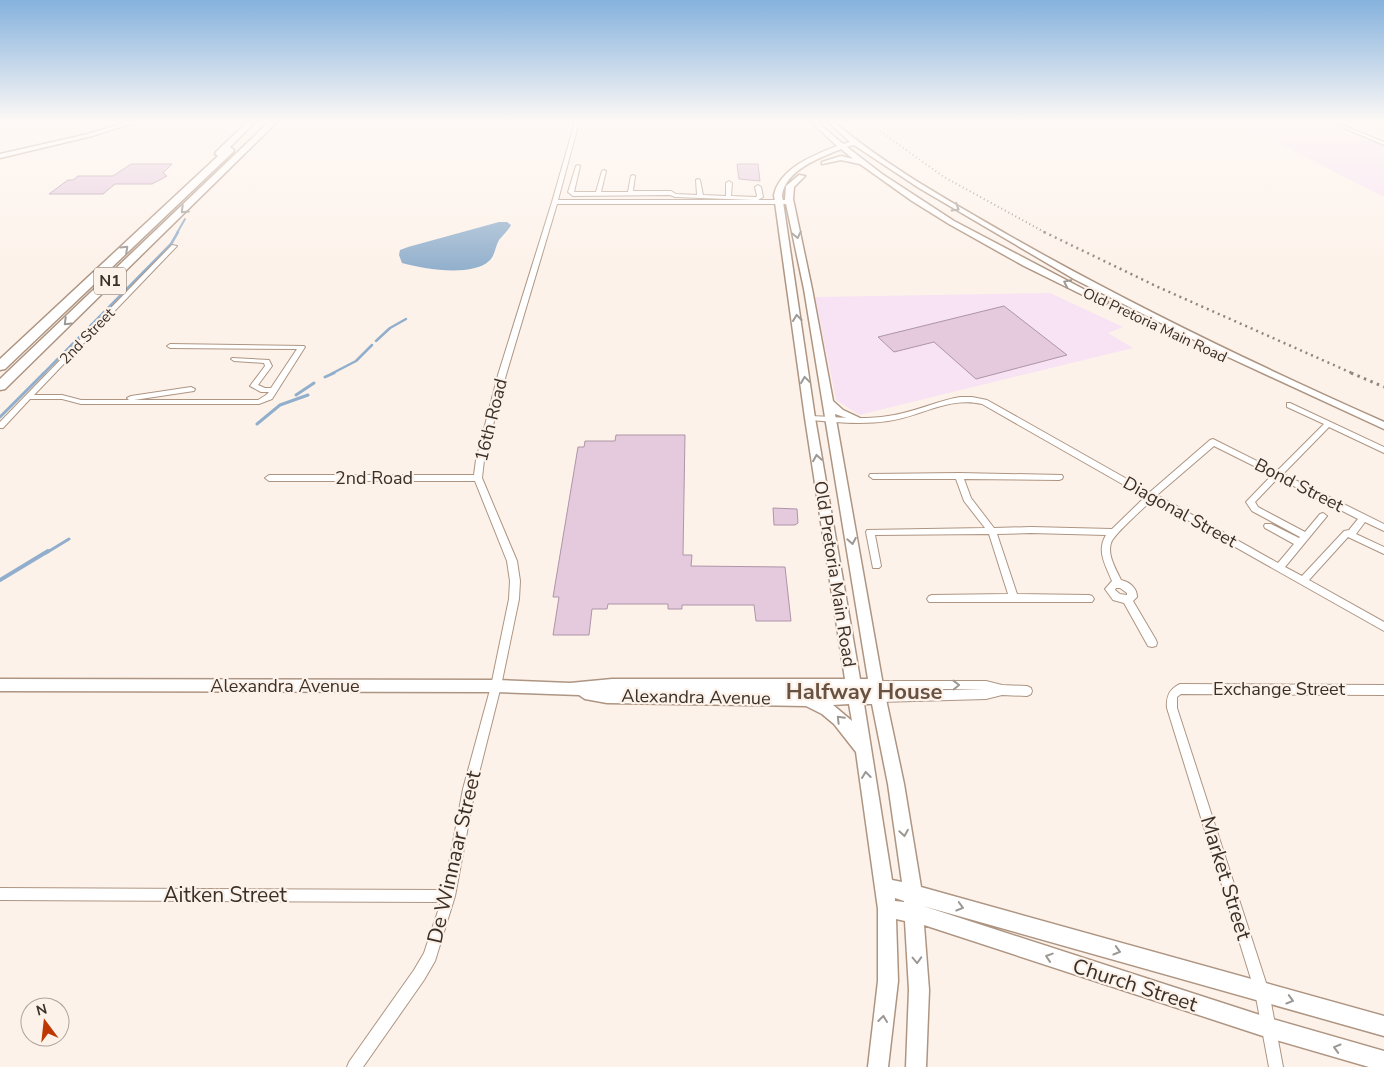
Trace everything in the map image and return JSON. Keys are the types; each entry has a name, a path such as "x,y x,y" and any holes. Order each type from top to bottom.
{"highway":[{"path":"199,179 205,172"},
{"name":"N1","path":"0,366 207,172"},
{"name":"N1","path":"0,386 223,172"},
{"path":"219,176 225,172"}],"main road":[{"name":"Old Pretoria Main Road","path":"797,172 787,177 780,186 779,203 794,295 810,418 864,750 866,776 887,909 888,981 878,1067"},
{"name":"Old Pretoria Main Road","path":"808,172 792,183 789,190 790,202 808,289 832,434 896,784 913,894 919,990 916,1067"},
{"name":"Old Pretoria Main Road","path":"875,172 940,214 1053,277 1199,346 1287,382"},
{"name":"Old Pretoria Main Road","path":"900,172 931,193 1057,267 1138,310 1287,382 1384,426"},
{"path":"827,402 839,412 856,419"},
{"path":"832,434 856,419"},
{"name":"Alexandra Avenue","path":"0,685 496,686 570,689 612,685 854,692 878,691"},
{"name":"Alexandra Avenue","path":"570,689 607,696 806,699 854,692"},
{"path":"806,699 824,706 836,714 864,750"},
{"name":"Church Street","path":"884,887 1384,1026"},
{"name":"Church Street","path":"887,909 915,913 1269,1028 1384,1061"}],"street":[{"name":"16th Road","path":"496,686 514,599 515,580 512,561 478,478 480,460 500,383 564,172"},
{"path":"577,172 572,193 625,195 630,193 671,193 675,195 759,198 758,186"},
{"path":"598,194 604,172"},
{"path":"630,193 633,176"},
{"path":"698,180 700,195"},
{"path":"671,183 671,193"},
{"path":"729,183 730,196"},
{"path":"647,202 648,193"},
{"path":"655,202 656,193"},
{"path":"556,202 790,202"},
{"name":"2nd Street","path":"0,426 174,246"},
{"path":"28,397 62,397 81,402 259,402 269,397 302,347 170,346"},
{"path":"234,359 268,361 269,366 254,386 264,390 274,390"},
{"path":"116,402 130,398 191,389"},
{"name":"Diagonal Street","path":"856,419 889,419 958,400 976,399 992,405 1384,627"},
{"path":"1290,405 1384,450"},
{"path":"810,418 856,419"},
{"path":"1303,540 1251,505 1250,502 1328,424"},
{"name":"Bond Street","path":"1151,496 1213,442 1384,528"},
{"path":"873,476 1059,477"},
{"path":"959,476 967,500 992,531 1014,598"},
{"name":"2nd Road","path":"270,478 478,478"},
{"path":"1151,496 1112,532 1104,547 1118,584 1111,586 1111,592 1118,598 1127,600 1152,642"},
{"path":"1279,568 1323,516"},
{"path":"1350,534 1364,518"},
{"path":"1268,526 1303,540"},
{"path":"876,566 870,532 1031,530 1112,532"},
{"path":"1303,581 1344,535 1350,534 1384,551"},
{"path":"932,599 1090,599"},
{"name":"De Winnaar Street","path":"354,1067 419,975 430,956 449,896 469,789 496,686"},
{"name":"Exchange Street","path":"1175,691 1180,689 1384,690"},
{"name":"Alexandra Avenue","path":"878,691 986,694 1002,690 1027,691"},
{"name":"Market Street","path":"1175,691 1172,697 1172,708 1262,992 1276,1067"},
{"name":"Aitken Street","path":"0,894 449,896"}],"shaded area":[{"path":"1334,172 1384,172 1384,197"},
{"path":"1050,293 1123,327 1108,333 1133,348 859,415 836,400 815,297"}],"water":[{"path":"499,222 507,222 511,225 499,240 491,259 481,266 471,269 447,270 402,263 399,255 400,250"}],"building":[{"path":"119,172 164,172 163,173 167,176 152,184 115,184 103,194 49,194 68,180 73,180 78,176 113,176"},
{"path":"738,172 759,172 760,181 739,179"},
{"path":"1004,306 1067,355 976,379 934,342 894,352 878,337"},
{"path":"616,435 685,435 683,555 692,555 691,566 785,567 791,621 756,621 754,605 682,605 682,609 668,609 668,604 608,604 607,609 592,609 589,635 553,635 559,597 553,597 578,447 584,447 585,441 615,441"},
{"path":"773,508 797,509 798,523 795,525 774,525"}],"waterway":[{"path":"177,233 185,219"},
{"path":"127,289 171,244 178,232"},
{"path":"113,289 127,289"},
{"path":"43,374 127,289"},
{"path":"376,341 390,328 406,319"},
{"path":"331,374 356,361 372,345"},
{"path":"325,377 334,373"},
{"path":"0,417 43,374"},
{"path":"296,395 314,383"},
{"path":"257,424 280,405 308,395"},
{"path":"46,553 69,539"},
{"path":"0,580 48,551"}],"railway":[{"path":"937,172 1045,233"},
{"path":"1045,233 1158,287 1354,374"},
{"path":"1351,373 1384,387"}],"district":[{"name":"Halfway House","path":"864,692"}]}
